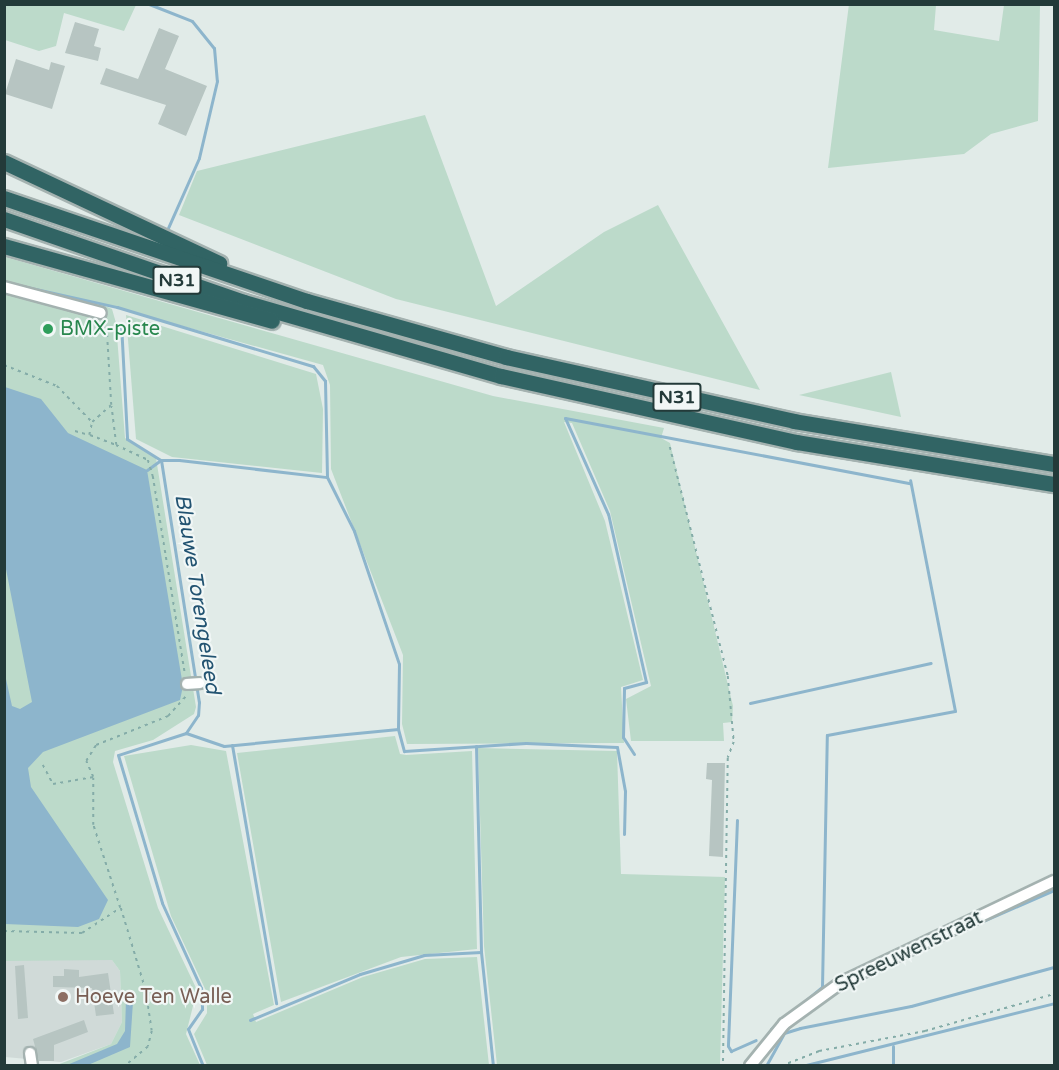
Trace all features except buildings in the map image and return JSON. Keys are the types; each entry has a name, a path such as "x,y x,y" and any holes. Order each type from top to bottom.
{"highway":[{"path":"4,162 218,262 228,275"},
{"name":"N31","path":"4,198 228,275 507,357 658,393 1054,464"},
{"name":"N31","path":"4,219 352,335 650,412 797,442 1054,484"},
{"path":"4,246 266,320 352,335"}],"street":[{"path":"4,287 101,313"},
{"path":"187,684 200,683"},
{"name":"Spreeuwenstraat","path":"750,1065 784,1024 842,982 1054,881"},
{"path":"30,1053 32,1065"}],"path":[{"path":"101,313 116,445"},
{"path":"4,365 57,386 92,422"},
{"path":"89,435 92,422 111,405"},
{"path":"75,431 116,445 148,460 153,476 187,684 185,699 168,716 96,745 86,761 93,777 93,825 120,908 134,940 152,1031 148,1047 125,1065"},
{"path":"670,447 728,676 734,742 728,758 723,1065"},
{"path":"43,765 53,784 93,777"},
{"path":"4,931 82,933 120,908"},
{"path":"781,1065 819,1051 925,1031 1054,994"}],"shaded area":[{"name":"Hoeve Ten Walle","path":"11,957 112,960 120,971 122,1022 111,1044 61,1062 5,1057 4,961"}],"green space":[{"path":"849,4 936,5 934,30 999,41 1004,5 1040,5 1038,121 991,134 964,154 828,168"},
{"path":"4,5 136,5 124,31 64,13 56,46 39,51 5,40"},
{"path":"425,115 496,306 604,232 658,205 760,390 396,299 179,215 197,171"},
{"path":"5,257 493,396 664,428 661,438 670,443 733,706 732,722 723,723 724,741 631,741 626,699 651,686 610,511 572,423 564,422 605,521 643,680 621,687 624,743 407,744 402,724 403,655 331,469 330,385 323,365 96,302 112,309 116,323 125,438 156,458 196,707 194,714 153,740 115,751 113,762 158,908 197,990 186,1034 200,1065 57,1065 111,1044 122,1022 120,971 112,960 5,961"},
{"path":"126,315 316,374 323,409 322,473 172,457 136,439"},
{"path":"891,372 901,417 799,395"},
{"path":"395,736 400,754 472,751 477,949 401,957 281,1002 237,753"},
{"path":"191,745 226,751 274,1005 253,1014 256,1022 363,977 425,959 477,957 489,1065 207,1065 194,1034 207,1013 207,993 171,916 124,756"},
{"path":"478,748 617,751 621,874 725,877 720,1065 497,1065 484,946"}],"water":[{"path":"5,387 41,399 68,433 147,470 183,686 180,700 43,752 28,768 31,787 108,900 99,919 78,927 5,924 4,670 12,706 20,709 32,702 5,564"},
{"path":"126,999 133,1002 130,1047 88,1065 67,1065 117,1044 125,1031"}],"waterway":[{"name":"Blauwe Torengeleed","path":"149,4 192,21 214,48 217,81 199,158 168,228"},
{"path":"4,282 117,307 313,366 325,381 327,477"},
{"name":"Blauwe Torengeleed","path":"121,323 127,439 161,460 199,702 198,715 186,733 118,755 162,903 201,988 202,1009 188,1029 203,1066"},
{"path":"634,754 623,737 624,688 646,682 608,514 565,418 910,483"},
{"path":"147,470 161,460 179,460 327,477 354,531 399,664 398,729"},
{"path":"771,1029 822,987 827,735 955,711 910,480"},
{"path":"750,703 931,663"},
{"path":"186,733 224,746 398,729 404,751 526,743 617,747 625,791 624,834"},
{"path":"232,745 276,1003"},
{"path":"476,746 481,952 493,1066"},
{"path":"737,820 728,1046 731,1051 756,1040"},
{"path":"965,929 1054,890"},
{"path":"250,1020 360,974 424,955 481,952"},
{"path":"767,1064 784,1033 911,1006 1054,967"},
{"path":"838,991 856,981"},
{"path":"802,1066 1054,1003"},
{"path":"893,1046 893,1066"}],"place":[{"name":"BMX-piste","path":"48,329"},
{"name":"Hoeve Ten Walle","path":"63,997"}]}
